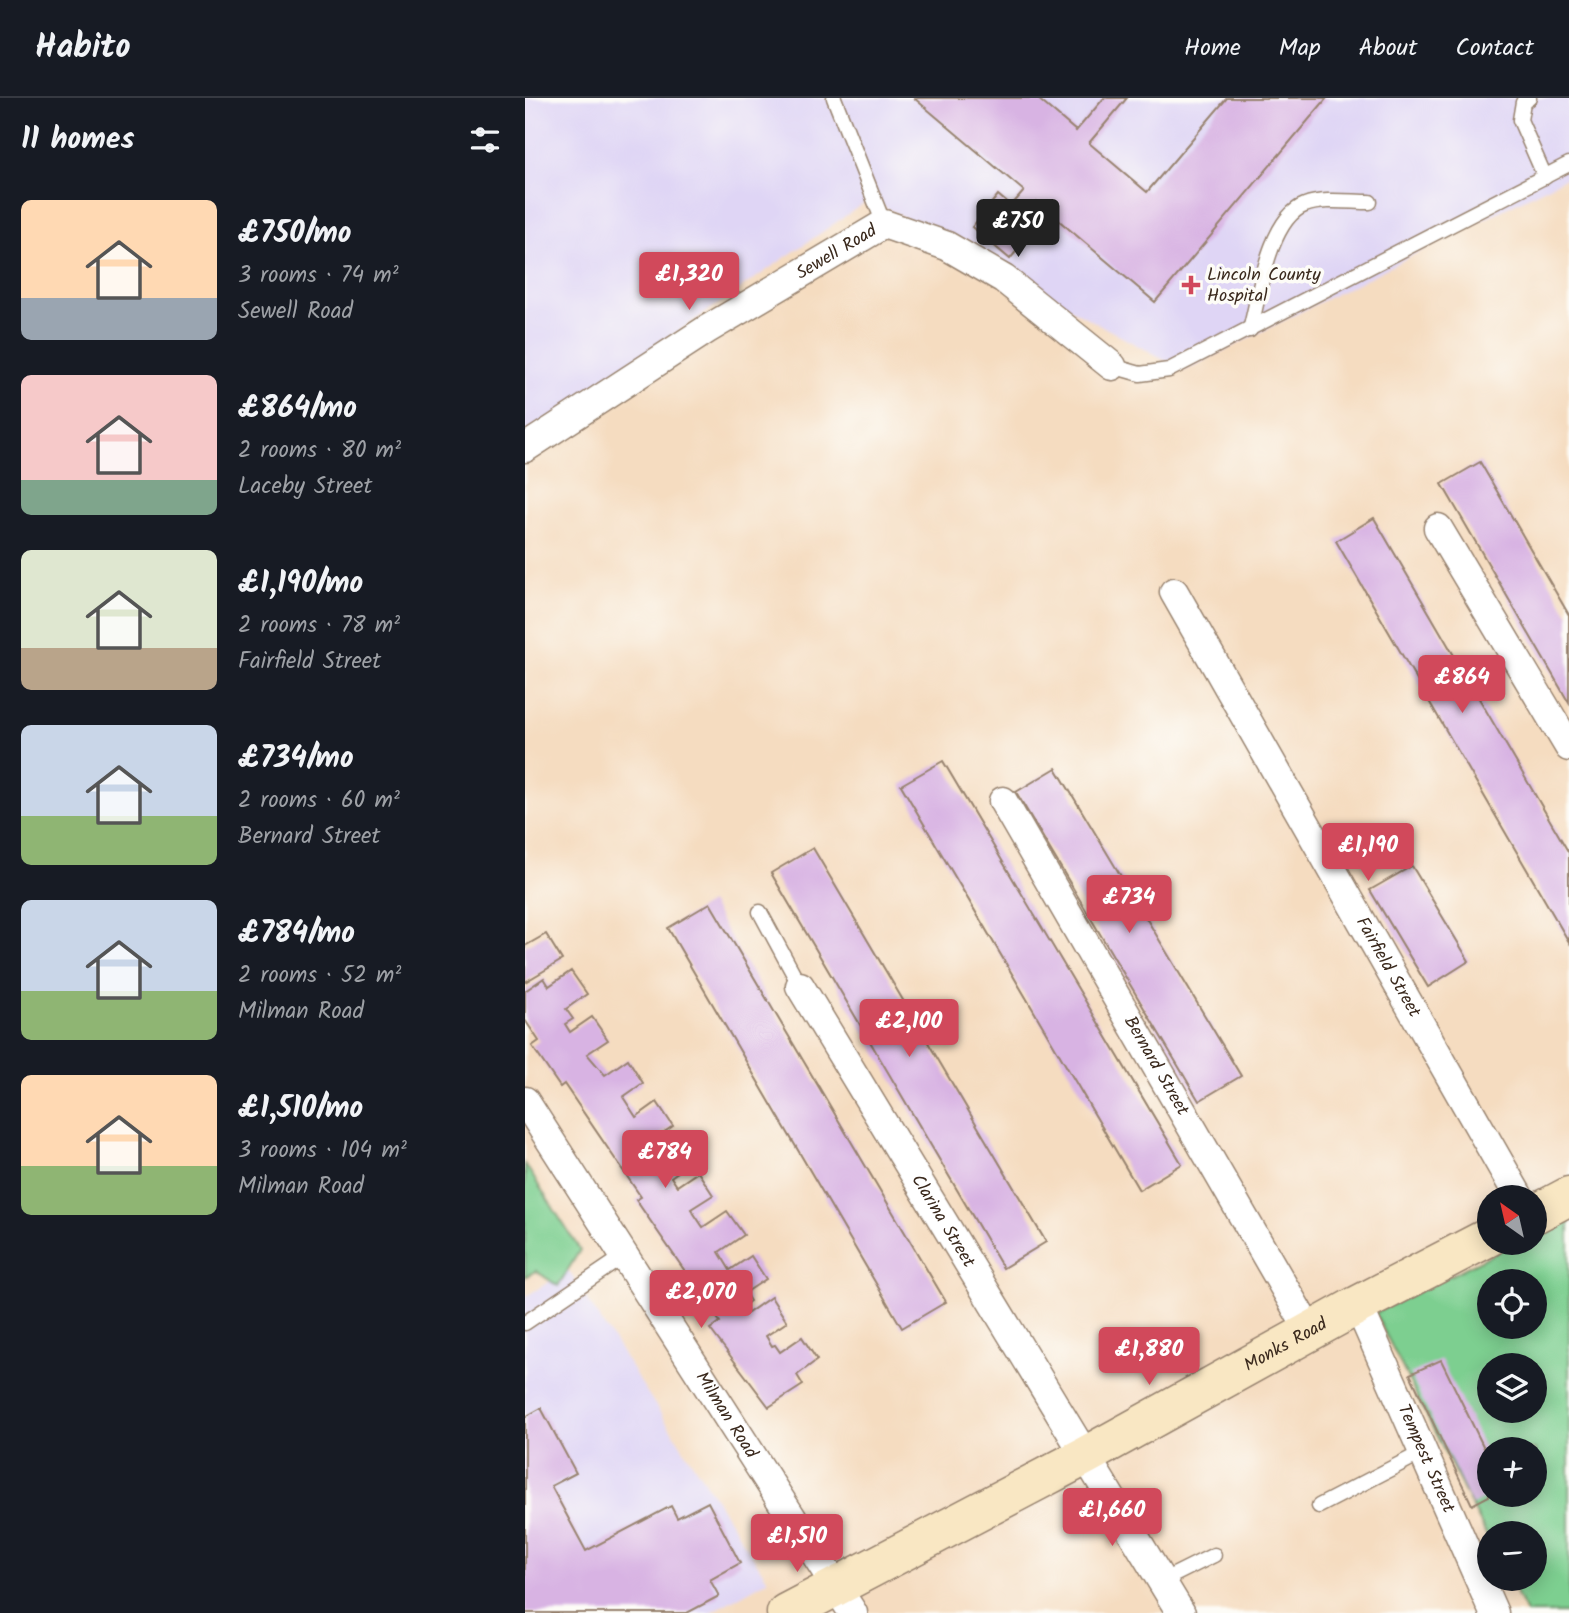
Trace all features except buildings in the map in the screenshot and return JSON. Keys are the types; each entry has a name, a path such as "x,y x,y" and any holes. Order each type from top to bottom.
{"main road":[{"path":"1547,1207 1569,1196"},
{"name":"Monks Road","path":"786,1613 844,1600 1085,1456 1358,1305 1477,1243"}],"street":[{"name":"Sewell Road","path":"525,448 706,330 884,224 947,246 1004,279 1112,366"},
{"path":"1438,528 1569,747"},
{"name":"Fairfield Street","path":"1174,592 1512,1185"},
{"name":"Bernard Street","path":"1003,801 1310,1332"},
{"name":"Clarina Street","path":"800,986 1181,1613"},
{"name":"Milman Road","path":"525,1101 844,1600"},
{"name":"Tempest Street","path":"1358,1305 1494,1613"}],"lane":[{"path":"834,98 884,224"},
{"path":"1529,98 1523,102 1520,120 1545,177"},
{"path":"1112,366 1140,374 1169,370 1569,164"},
{"path":"1250,330 1272,242 1290,213 1306,204 1370,202"},
{"path":"760,912 800,986"},
{"path":"525,1323 624,1256"},
{"path":"1319,1506 1423,1452"},
{"path":"1162,1581 1214,1556"}],"shaded area":[{"name":"Lincoln County Hospital","path":"525,98 1569,98 1569,176 1184,371 870,199 525,437"},
{"path":"568,1270 768,1580 710,1613 525,1613 525,1297"}],"green space":[{"path":"525,1164 580,1250 558,1286 536,1271 525,1277"},
{"path":"1569,1215 1569,1613 1526,1613 1515,1591 1547,1591 1547,1521 1479,1521 1375,1313 1491,1255 1547,1255 1547,1226"}],"place":[{"name":"Lincoln County Hospital","path":"1191,285"}]}
